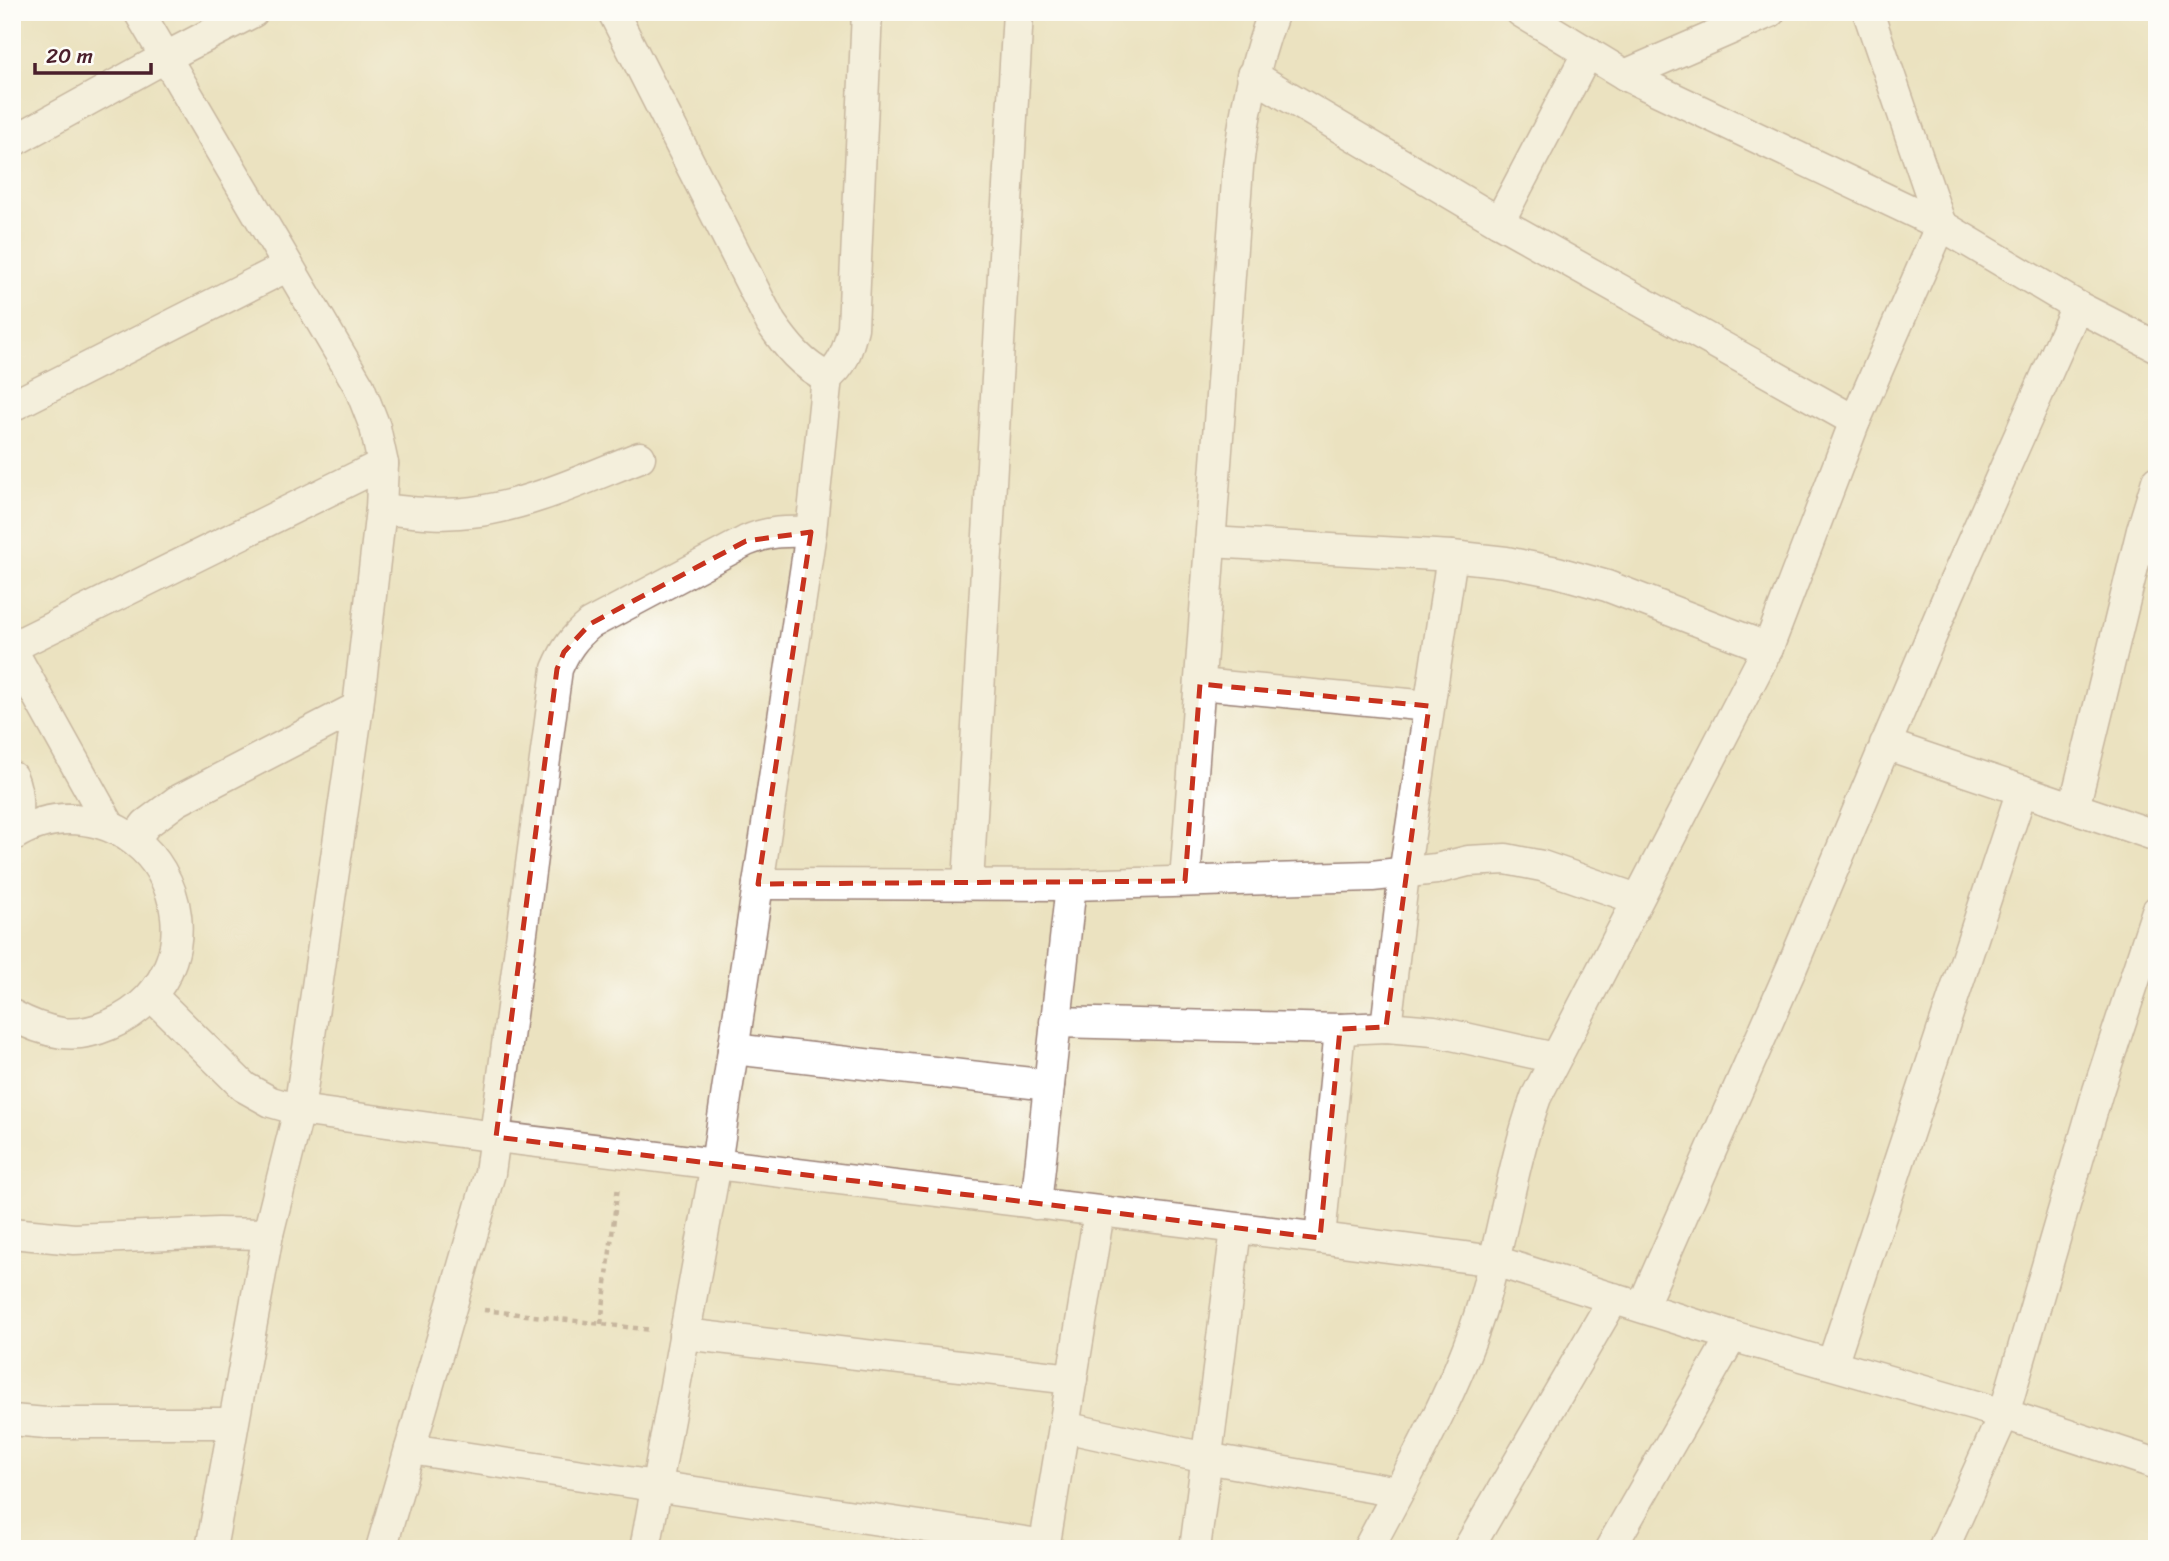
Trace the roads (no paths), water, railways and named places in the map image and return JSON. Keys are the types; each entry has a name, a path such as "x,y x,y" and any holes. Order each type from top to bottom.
{"street":[{"path":"139,12 359,386 375,427 383,464 382,509 358,707 299,1110 268,1234 211,1549"},
{"path":"12,142 253,12"},
{"path":"613,12 771,323 799,359 812,370 827,377"},
{"path":"827,377 837,371 844,358 853,328 867,12"},
{"path":"968,884 1018,12"},
{"path":"1185,881 1238,167 1243,119 1252,75 1274,12"},
{"path":"1521,12 1625,75 1941,225 2077,306 2157,347"},
{"path":"1625,75 1770,12"},
{"path":"1368,1549 1459,1367 1479,1316 1495,1261 1524,1131 1536,1097 1768,648 1855,421 1941,225 1868,12"},
{"path":"1499,222 1588,51"},
{"path":"1252,75 1499,222 1855,421"},
{"path":"12,406 288,266"},
{"path":"1468,1549 1628,1303 1792,967 1885,744 2077,306"},
{"path":"645,1549 716,1164 811,532 827,377"},
{"path":"382,509 431,514 472,512 540,495 640,457"},
{"path":"12,1015 32,1026 64,1033 97,1030 127,1017 152,996 167,971 176,944 177,914 170,886 155,861 122,833 12,648 383,464"},
{"path":"2074,808 2142,530 2157,481"},
{"path":"380,1549 488,1183 557,669 564,652 590,624 746,541 779,531 811,532"},
{"path":"1210,542 1452,556 1506,562 1595,583 1768,648"},
{"path":"1386,1027 1404,874 1452,556"},
{"path":"1200,684 1429,706"},
{"path":"13,835 37,823 61,819 86,820 122,833 152,818 177,801 358,707"},
{"path":"1885,744 2157,836"},
{"path":"12,777 16,786 18,809 13,835"},
{"path":"1832,1364 2022,790"},
{"path":"758,884 1071,884 1404,874 1468,861 1506,859 1542,866 1637,899"},
{"path":"1036,1204 1071,884"},
{"path":"1943,1549 2004,1414 2098,1091 2157,911"},
{"path":"152,996 244,1087 271,1102 299,1110 621,1153 1495,1261 1731,1336 2004,1414 2157,1464"},
{"path":"1055,1022 1340,1029 1386,1027 1434,1031 1555,1058"},
{"path":"1320,1238 1340,1029"},
{"path":"733,1049 1049,1085"},
{"path":"410,1449 1045,1547 1099,1212"},
{"path":"1195,1549 1236,1229"},
{"path":"12,1233 74,1238 268,1234"},
{"path":"684,1334 1072,1379"},
{"path":"1609,1549 1731,1336"},
{"path":"12,1420 46,1423 232,1423"},
{"path":"1064,1427 1206,1458 1398,1492"}]}
